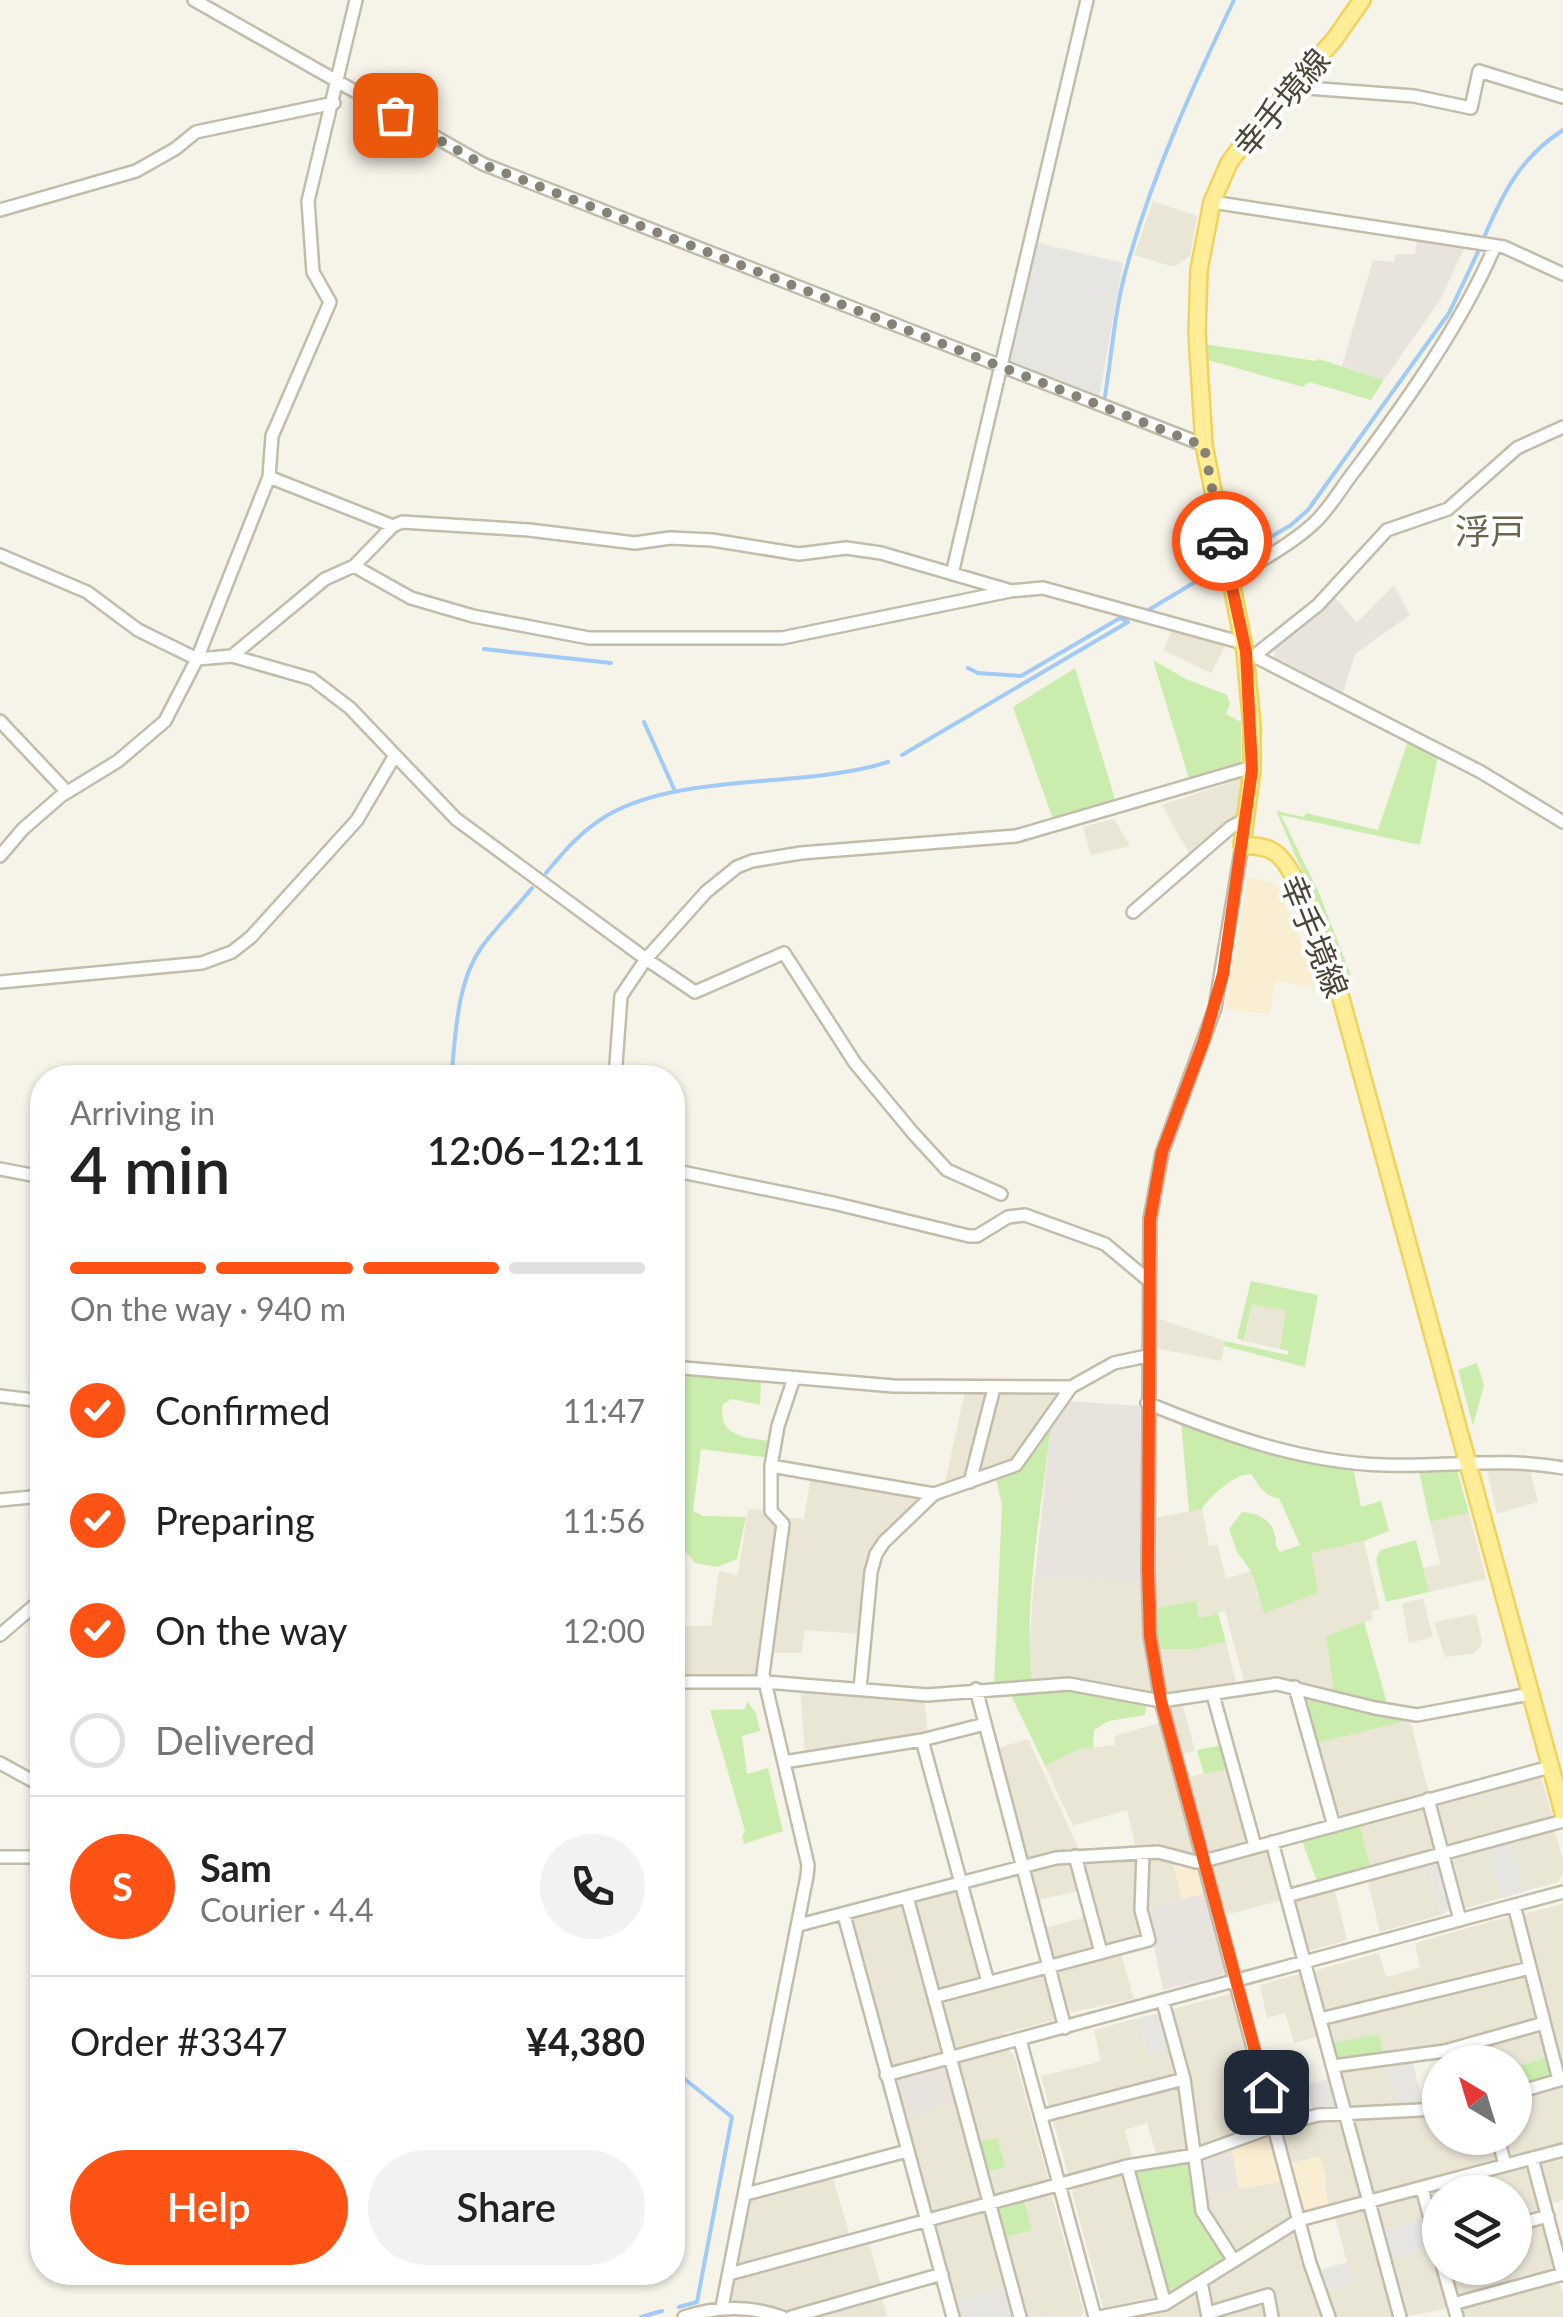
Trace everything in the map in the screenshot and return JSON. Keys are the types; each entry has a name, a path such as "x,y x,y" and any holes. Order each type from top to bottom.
{"main road":[{"name":"幸手境線","path":"1362,0 1334,40 1229,163 1212,202 1199,270 1197,333 1204,446 1248,650 1252,767 1242,845 1275,852 1283,860 1326,952 1376,1122 1563,1812"}],"street":[{"path":"194,0 482,164 1204,446"},
{"path":"0,856 22,829 67,792 118,762 165,721 197,658 269,478 272,436 330,302 312,272 308,201 356,0"},
{"path":"952,574 1087,0"},
{"path":"1294,87 1414,96 1472,108 1479,70 1563,97"},
{"path":"0,210 136,171 196,132 334,103"},
{"path":"1212,202 1495,246 1563,274"},
{"path":"1230,580 1320,517 1457,320 1475,292 1495,246"},
{"path":"1248,650 1318,604 1387,530 1448,509 1516,448 1563,427"},
{"path":"269,478 393,526"},
{"path":"232,656 325,578 354,566 393,526 402,522 529,530 636,543 670,538 712,540 799,554 846,548 881,553 1010,591"},
{"path":"0,555 87,592 138,630 197,658 232,656 312,678 350,708 456,820 646,960 696,992 784,953 855,1064 912,1133 947,1170 1000,1194"},
{"path":"354,566 410,598 473,616 589,638 782,638 1010,591 1043,588 1248,650 1481,772 1563,822"},
{"path":"0,721 67,792"},
{"path":"0,982 202,963 232,952 251,937 357,820 394,757"},
{"path":"616,1065 621,996 646,960 714,885 737,868 800,854 1016,836 1252,767"},
{"path":"1132,912 1246,819"},
{"path":"1242,845 1215,1008 1162,1152 1150,1219 1150,1619 1161,1701 1329,2317"},
{"path":"0,1169 30,1175"},
{"path":"685,1173 833,1202 969,1236 978,1236 1008,1217 1025,1215 1105,1244 1148,1280"},
{"path":"860,1689 864,1626 876,1554 884,1542 934,1494 1016,1466 1072,1387 1114,1363 1147,1356"},
{"path":"685,1367 894,1386 1072,1387"},
{"path":"722,2307 808,1866 763,1674 783,1524 771,1511 771,1466 778,1426 794,1378"},
{"path":"970,1482 994,1388"},
{"path":"0,1396 30,1400"},
{"path":"1147,1403 1242,1441 1314,1455 1383,1465 1517,1461 1563,1468"},
{"path":"771,1466 934,1494"},
{"path":"0,1500 30,1497"},
{"path":"0,1635 30,1610"},
{"path":"685,1682 765,1682 927,1695 1069,1684 1161,1701 1261,1685 1295,1687 1418,1715 1530,1694"},
{"path":"1295,1687 1334,1826"},
{"path":"976,1690 1065,2028"},
{"path":"1214,1695 1255,1846"},
{"path":"784,1762 922,1740 985,1724"},
{"path":"922,1740 988,1982"},
{"path":"0,1762 30,1779"},
{"path":"799,1925 1075,1856 1158,1852 1204,1861 1550,1767"},
{"path":"1428,1800 1460,1920"},
{"path":"1287,1896 1563,1821"},
{"path":"1272,1842 1400,2317"},
{"path":"934,1997 1148,1940 1141,1910 1142,1852"},
{"path":"0,1857 30,1856"},
{"path":"1075,1856 1101,1952"},
{"path":"886,2075 1563,1892"},
{"path":"907,1897 1020,2317"},
{"path":"1514,1906 1561,2080 1532,2088"},
{"path":"844,1915 953,2317"},
{"path":"1320,2018 1530,1968"},
{"path":"1164,2002 1184,2078 1202,2211 1234,2261"},
{"path":"1333,2066 1444,2051 1544,2024"},
{"path":"1020,2040 1097,2317 1164,2304 1300,2220 1422,2188"},
{"path":"1041,2116 1184,2078"},
{"path":"729,2274 1127,2166 1195,2155 1318,2115 1422,2110"},
{"path":"1472,2175 1563,2150"},
{"path":"746,2194 908,2151"},
{"path":"1503,2155 1506,2166"},
{"path":"1448,2285 1455,2311 1563,2274 1532,2158"},
{"path":"1127,2166 1164,2304"},
{"path":"1532,2220 1548,2216"},
{"path":"790,2317 942,2274"},
{"path":"1201,2282 1208,2315 1268,2295 1272,2317"},
{"path":"684,2317 722,2307 782,2317"}],"shaded area":[{"path":"1153,201 1197,216 1190,256 1174,267 1134,255"},
{"path":"1417,240 1465,247 1440,300 1384,380 1342,366 1373,260 1394,262 1396,254 1415,254"},
{"path":"1038,243 1123,263 1099,398 1009,364"},
{"path":"1394,585 1410,615 1355,654 1343,693 1274,657 1276,653 1268,648 1332,594 1357,623"},
{"path":"1173,629 1227,643 1211,673 1163,650"},
{"path":"1241,779 1237,818 1191,857 1162,805"},
{"path":"1114,819 1130,846 1091,855 1083,827"},
{"path":"1248,877 1277,884 1319,989 1276,980 1269,1014 1225,1009"},
{"path":"1252,1303 1287,1311 1280,1349 1245,1341"},
{"path":"1156,1318 1225,1341 1221,1361 1155,1348"},
{"path":"965,1391 981,1391 986,1399 969,1474 944,1487"},
{"path":"1003,1391 1064,1391 1013,1463 985,1473 979,1468 995,1397"},
{"path":"1068,1401 1140,1406 1143,1583 1035,1577 1051,1424"},
{"path":"1486,1466 1529,1466 1538,1502 1497,1514"},
{"path":"811,1476 914,1494 917,1504 879,1544 860,1634 805,1630 802,1653 769,1653 787,1517 804,1519"},
{"path":"748,1509 764,1510 779,1525 761,1674 755,1678 685,1676 685,1626 711,1626 719,1571 738,1575"},
{"path":"1202,1509 1209,1546 1218,1545 1226,1579 1251,1571 1258,1598 1311,1553 1364,1541 1380,1609 1371,1611 1373,1619 1326,1636 1334,1693 1245,1684 1225,1611 1198,1618 1195,1601 1155,1608 1154,1518"},
{"path":"1469,1513 1486,1579 1429,1592 1423,1568 1440,1564 1430,1522"},
{"path":"1034,1577 1143,1583 1147,1662 1154,1694 1032,1683 1029,1654"},
{"path":"1423,1598 1433,1637 1409,1643 1402,1604"},
{"path":"1476,1614 1480,1647 1472,1654 1445,1657 1434,1622"},
{"path":"1226,1642 1237,1687 1169,1698 1159,1649 1195,1649"},
{"path":"800,1687 924,1699 928,1735 805,1755"},
{"path":"1182,1703 1195,1751 1182,1754 1169,1708"},
{"path":"1410,1720 1429,1794 1346,1818 1334,1810 1317,1743"},
{"path":"1160,1723 1196,1857 1136,1849 1127,1810 1073,1826 1045,1766 1080,1749 1115,1745 1114,1736"},
{"path":"1028,1739 1077,1852 1031,1861 1026,1858 998,1748"},
{"path":"1230,1768 1250,1838 1247,1843 1214,1853 1207,1850 1188,1777"},
{"path":"1535,1776 1541,1778 1552,1814 1549,1821 1450,1848 1445,1845 1435,1802"},
{"path":"1419,1806 1424,1809 1435,1848 1431,1853 1371,1870 1359,1822"},
{"path":"1549,1829 1556,1834 1563,1860 1563,1874 1558,1882 1466,1908 1460,1906 1448,1860 1451,1856"},
{"path":"1510,1840 1523,1892 1502,1898 1488,1846"},
{"path":"1266,1849 1283,1900 1225,1915 1211,1867 1214,1862"},
{"path":"1152,1855 1172,1859 1182,1899 1146,1909 1148,1859"},
{"path":"1135,1856 1142,1931 1139,1936 1105,1945 1080,1865 1084,1859"},
{"path":"1068,1859 1073,1862 1080,1891 1037,1900 1032,1867"},
{"path":"1172,1859 1199,1866 1206,1893 1182,1899"},
{"path":"1428,1863 1441,1915 1380,1932 1367,1879"},
{"path":"1428,1863 1440,1864 1451,1908 1441,1915"},
{"path":"957,1887 983,1975 940,1991 934,1987 912,1902"},
{"path":"1334,1887 1347,1940 1312,1950 1306,1947 1294,1902 1297,1897"},
{"path":"1206,1893 1227,1969 1220,1976 1163,1990 1146,1909"},
{"path":"905,1904 944,2050 941,2055 894,2067 890,2065 850,1923 854,1917"},
{"path":"1563,1904 1563,2071 1522,1920 1524,1914"},
{"path":"1087,1917 1095,1944 1092,1949 1058,1958 1052,1956 1044,1928"},
{"path":"1507,1917 1513,1922 1524,1962 1521,1967 1328,2014 1323,2010 1314,1975 1317,1970 1379,1953 1386,1977 1420,1968 1415,1943"},
{"path":"1120,1951 1134,1999 1068,2013 1057,1973 1060,1967"},
{"path":"1047,1974 1058,2014 1055,2020 1004,2033 1005,2039 957,2052 951,2048 940,2004 943,1999"},
{"path":"1299,1974 1305,1977 1320,2036 1294,2043 1285,2013 1267,2018 1260,1985"},
{"path":"1522,1975 1527,1977 1538,2019 1449,2045 1422,2045 1422,2050 1384,2056 1331,2042 1327,2025 1330,2021"},
{"path":"1229,1994 1234,1998 1267,2120 1203,2147 1198,2144 1171,2016 1174,2009"},
{"path":"1156,2014 1161,2017 1170,2049 1148,2056 1138,2018"},
{"path":"1138,2018 1148,2056 1170,2049 1177,2072 1174,2076 1054,2109 1049,2105 1041,2076 1101,2061 1094,2030"},
{"path":"1537,2030 1542,2033 1547,2057 1532,2062 1532,2045 1479,2045"},
{"path":"1008,2049 1014,2055 1048,2179 1044,2185 996,2197 986,2172 1006,2166 997,2138 977,2142 955,2066 959,2061"},
{"path":"1412,2060 1422,2104 1398,2105 1387,2063"},
{"path":"1387,2063 1398,2105 1353,2108 1348,2104 1340,2074 1343,2070"},
{"path":"944,2065 949,2068 958,2101 902,2120 893,2084 897,2078"},
{"path":"1331,2078 1338,2104 1335,2108 1313,2111 1305,2086"},
{"path":"1176,2085 1181,2087 1189,2147 1186,2151 1157,2157 1147,2123 1125,2130 1133,2161 1073,2177 1068,2174 1053,2121 1056,2116"},
{"path":"1563,2085 1563,2145 1532,2153 1532,2093"},
{"path":"958,2101 984,2197 982,2201 934,2214 930,2213 902,2120"},
{"path":"1422,2115 1422,2155 1500,2158 1451,2175 1422,2175 1422,2183 1377,2196 1353,2123 1357,2118"},
{"path":"1336,2118 1343,2121 1363,2195 1360,2200 1329,2208 1320,2156 1290,2164 1282,2135 1286,2129"},
{"path":"1266,2135 1272,2139 1284,2181 1239,2189 1231,2147"},
{"path":"1231,2147 1239,2189 1206,2195 1202,2161"},
{"path":"1563,2155 1563,2200 1549,2204 1539,2166 1542,2161"},
{"path":"1320,2156 1329,2208 1308,2214 1303,2212 1290,2164"},
{"path":"1524,2165 1531,2175 1487,2175"},
{"path":"1122,2173 1159,2297 1155,2302 1107,2311 1072,2192 1075,2186"},
{"path":"832,2175 850,2236 738,2266 748,2200"},
{"path":"1532,2180 1540,2210 1532,2215"},
{"path":"1284,2181 1293,2216 1240,2251 1233,2251 1207,2210 1206,2195"},
{"path":"1048,2194 1084,2312 1081,2316 1024,2317 1003,2238 1031,2230 1024,2200"},
{"path":"1416,2195 1422,2219 1382,2230 1376,2210 1379,2205"},
{"path":"1367,2211 1396,2317 1334,2317 1324,2292 1352,2283 1335,2216"},
{"path":"984,2212 990,2214 1008,2286 952,2301 932,2228"},
{"path":"1422,2219 1422,2251 1390,2260 1382,2230"},
{"path":"1532,2225 1545,2226 1556,2265 1553,2272 1532,2278"},
{"path":"1293,2231 1323,2317 1275,2317 1268,2292 1209,2306 1208,2283"},
{"path":"869,2243 881,2286 786,2312 731,2303 728,2299 735,2277"},
{"path":"1422,2251 1422,2285 1442,2285 1449,2308 1405,2317 1390,2260"},
{"path":"1347,2262 1352,2284 1324,2291 1318,2271"},
{"path":"1555,2282 1560,2284 1563,2294 1563,2317 1462,2317 1460,2311 1464,2306"},
{"path":"1453,2285 1505,2285 1461,2297 1456,2295"},
{"path":"1008,2286 1016,2317 956,2317 952,2301"},
{"path":"1196,2291 1201,2294 1205,2317 1126,2317 1168,2308"},
{"path":"881,2293 887,2317 800,2317"},
{"path":"1265,2302 1269,2317 1211,2317"}],"green space":[{"path":"1204,344 1319,359 1384,380 1371,400 1309,382 1303,387 1205,359"},
{"path":"1153,660 1186,679 1227,695 1230,704 1226,714 1241,722 1241,766 1190,782"},
{"path":"1075,668 1115,799 1131,797 1054,822 1013,707"},
{"path":"1408,741 1438,756 1420,845 1281,815 1319,893 1351,975 1348,976 1276,811 1304,817 1306,813 1378,830"},
{"path":"1251,1281 1318,1295 1305,1367 1224,1346 1225,1341 1288,1355 1289,1351 1280,1349 1286,1311 1252,1304 1244,1341 1237,1338"},
{"path":"1477,1363 1484,1385 1473,1426 1458,1370"},
{"path":"685,1370 769,1377 780,1383 761,1382 760,1405 732,1399 723,1404 722,1415 734,1433 768,1441 769,1458 701,1449 693,1511 703,1516 746,1517 737,1559 718,1567 695,1563 687,1553"},
{"path":"1181,1422 1235,1444 1353,1467 1361,1507 1381,1501 1389,1531 1311,1553 1318,1593 1264,1613 1251,1571 1237,1552 1229,1529 1242,1512 1250,1513 1271,1526 1280,1552 1300,1545 1279,1498 1266,1493 1251,1474 1230,1481 1202,1509 1189,1512"},
{"path":"1051,1424 1032,1586 1032,1683 994,1686 1002,1505 996,1479 1021,1464"},
{"path":"1456,1466 1469,1513 1430,1522 1418,1467"},
{"path":"1416,1540 1429,1592 1386,1602 1376,1560 1380,1550"},
{"path":"1196,1601 1199,1618 1218,1613 1226,1642 1195,1649 1159,1649 1155,1608"},
{"path":"1364,1622 1385,1706 1334,1693 1326,1636"},
{"path":"1068,1688 1147,1704 1145,1715 1109,1721 1094,1730 1093,1748 1080,1749 1045,1766 1010,1693"},
{"path":"1306,1693 1410,1720 1317,1743"},
{"path":"747,1701 756,1713 760,1731 742,1736 747,1774 768,1768 783,1831 744,1844 745,1831 710,1710 745,1709"},
{"path":"1223,1745 1230,1768 1204,1774 1197,1750"},
{"path":"1359,1822 1371,1870 1318,1884 1301,1838"},
{"path":"1379,2034 1384,2056 1340,2062 1336,2059 1331,2043"},
{"path":"1547,2057 1550,2078 1532,2082 1532,2062"},
{"path":"997,2138 1006,2167 986,2172 977,2142"},
{"path":"1185,2159 1191,2164 1197,2214 1224,2255 1223,2262 1171,2294 1163,2288 1132,2176 1139,2168"},
{"path":"1024,2200 1032,2230 1003,2238 996,2212 999,2207"}],"waterway":[{"path":"1105,396 1119,298 1137,231 1175,130 1234,0"},
{"path":"1485,235 1515,176 1548,140 1563,130"},
{"path":"1235,558 1291,525 1308,510 1449,313 1478,252"},
{"path":"1150,609 1217,569"},
{"path":"968,668 978,673 1021,676 1120,618 1128,622"},
{"path":"902,755 1128,622"},
{"path":"484,649 611,663"},
{"path":"644,722 675,791"},
{"path":"546,873 590,827 638,801 707,786 819,776 888,762"},
{"path":"453,1065 466,977 487,940 532,888"},
{"path":"679,2307 697,2302 732,2117 685,2079"},
{"path":"641,2317 662,2311"}],"way so far":[{"path":"395,115 482,164 1204,446 1222,541"}],"district":[{"name":"浮戸","path":"1490,530"}],"route":[{"path":"1222,541 1246,652 1252,770 1223,974 1215,1008 1162,1152 1150,1219 1148,1569 1150,1636 1161,1701 1266,2092"}]}
